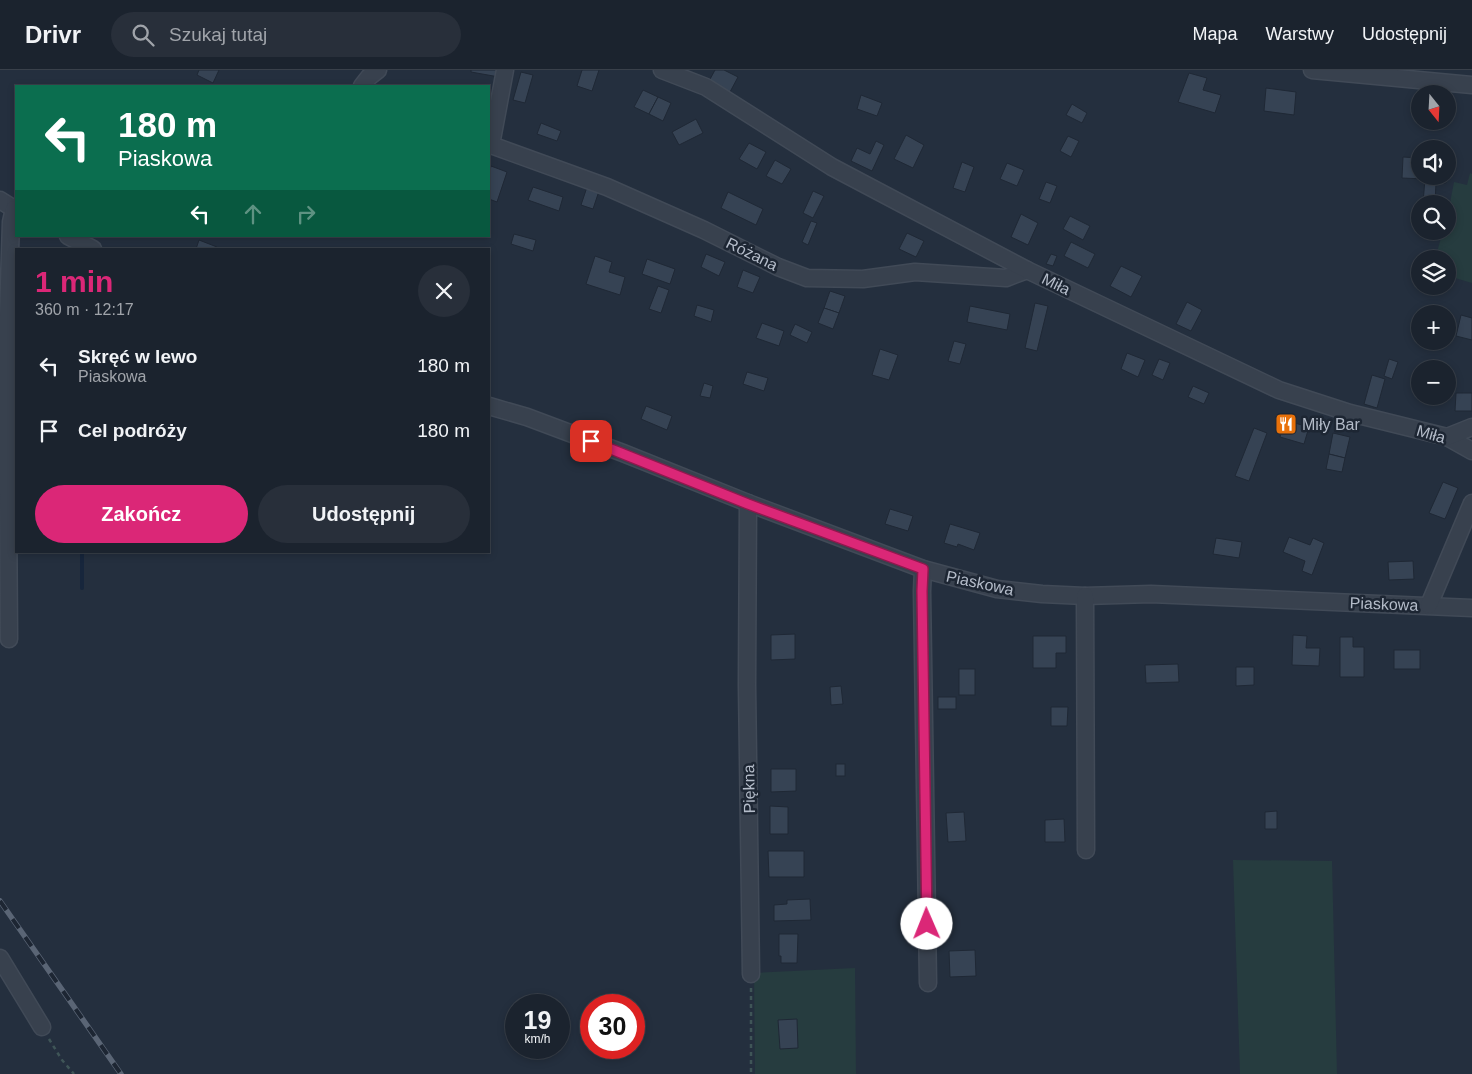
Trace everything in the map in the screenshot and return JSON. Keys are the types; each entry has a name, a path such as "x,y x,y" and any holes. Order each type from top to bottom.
{"street":[{"path":"363,85 378,70"},
{"name":"Różana","path":"505,70 490,145 606,187 704,230 778,267 807,278 863,279 915,272 1006,278 1027,270"},
{"name":"Miła","path":"662,70 706,87 832,167 1027,270 1279,390 1350,413 1447,438 1472,451"},
{"path":"1312,70 1472,85"},
{"path":"9,639 4,504 4,368 11,222 10,206"},
{"path":"70,237 91,248"},
{"name":"Piaskowa","path":"490,406 527,417 623,453 748,504 923,569 997,589 1085,596 1151,594 1472,608"},
{"path":"1447,438 1472,427"},
{"path":"1429,605 1472,503"},
{"name":"Piękna","path":"748,504 747,676 751,974"},
{"path":"923,569 922,611 928,983"},
{"path":"1085,596 1086,850"},
{"path":"0,958 42,1027"}],"path":[{"path":"751,974 751,1074"},
{"path":"42,1027 62,1060 74,1074"}],"green space":[{"path":"1470,173 1472,174 1472,283 1456,278 1456,250 1438,250 1440,240 1456,240 1456,195 1451,195 1453,185 1456,185 1456,182 1467,185"},
{"path":"1233,860 1332,861 1337,1074 1240,1074"},
{"path":"855,968 856,1074 755,1074 754,973"}],"building":[{"path":"199,70 219,70 213,83 197,75"},
{"path":"471,70 500,70 499,77 471,72"},
{"path":"582,70 599,70 592,91 577,86"},
{"path":"715,70 724,70 738,77 730,92 709,81"},
{"path":"521,72 533,75 525,103 513,100"},
{"path":"1189,73 1207,78 1203,90 1221,95 1215,113 1178,102"},
{"path":"1266,88 1296,92 1294,115 1264,111"},
{"path":"643,90 658,97 649,114 634,107"},
{"path":"861,95 882,103 877,116 857,109"},
{"path":"658,97 671,103 663,121 649,114"},
{"path":"1072,104 1087,113 1082,123 1066,115"},
{"path":"696,119 703,133 679,145 672,132"},
{"path":"541,123 561,131 557,141 537,134"},
{"path":"906,135 924,145 913,168 894,159"},
{"path":"1068,136 1079,141 1071,157 1060,151"},
{"path":"876,141 884,145 872,171 851,161 857,148 870,154"},
{"path":"749,143 766,152 757,169 739,159"},
{"path":"1403,157 1411,157 1411,178 1402,178"},
{"path":"775,160 791,169 782,184 766,176"},
{"path":"962,162 974,167 965,192 953,188"},
{"path":"1007,163 1024,170 1017,186 1000,179"},
{"path":"491,166 507,172 497,202 490,199"},
{"path":"1046,182 1057,186 1050,203 1039,199"},
{"path":"1424,185 1436,185 1435,195 1424,195"},
{"path":"533,187 563,197 559,211 528,200"},
{"path":"587,187 599,191 593,209 581,205"},
{"path":"813,191 824,196 813,218 803,213"},
{"path":"728,192 763,209 756,225 721,208"},
{"path":"1021,214 1038,223 1028,245 1011,237"},
{"path":"1070,216 1090,226 1083,240 1063,229"},
{"path":"811,221 817,223 808,245 802,242"},
{"path":"907,233 924,241 916,257 899,249"},
{"path":"514,234 536,240 533,251 511,244"},
{"path":"199,240 217,247 217,248 196,248"},
{"path":"1071,242 1095,254 1088,268 1064,256"},
{"path":"706,254 725,262 719,276 701,267"},
{"path":"1051,254 1057,256 1053,266 1046,264"},
{"path":"595,256 612,262 609,272 625,277 620,295 586,284"},
{"path":"647,259 675,269 670,284 642,274"},
{"path":"1121,266 1142,276 1131,297 1110,286"},
{"path":"743,270 760,277 753,293 737,287"},
{"path":"658,286 669,290 661,313 649,309"},
{"path":"830,291 845,296 839,313 824,308"},
{"path":"1187,302 1202,310 1191,331 1176,324"},
{"path":"1035,303 1048,306 1037,351 1025,348"},
{"path":"697,305 714,310 711,322 694,316"},
{"path":"970,306 1010,314 1007,330 967,322"},
{"path":"824,308 839,313 833,329 818,323"},
{"path":"1461,315 1472,318 1472,340 1456,336"},
{"path":"762,323 784,331 779,346 756,338"},
{"path":"795,324 812,332 807,343 790,335"},
{"path":"954,341 966,344 960,364 948,361"},
{"path":"880,349 898,355 889,380 872,375"},
{"path":"1127,353 1145,360 1138,377 1121,369"},
{"path":"1159,359 1170,363 1163,380 1152,375"},
{"path":"1389,359 1398,362 1392,379 1384,376"},
{"path":"747,372 768,378 764,391 743,384"},
{"path":"1372,375 1385,379 1377,408 1364,404"},
{"path":"704,383 713,386 710,398 700,396"},
{"path":"1193,386 1209,393 1204,404 1188,397"},
{"path":"1456,393 1472,393 1472,411 1455,411"},
{"path":"646,406 672,416 667,430 641,419"},
{"path":"1284,420 1309,427 1304,444 1280,437"},
{"path":"1254,428 1267,433 1249,481 1235,476"},
{"path":"1333,433 1350,437 1345,458 1329,454"},
{"path":"1329,454 1345,458 1342,472 1326,469"},
{"path":"1443,482 1458,488 1445,519 1429,513"},
{"path":"890,509 913,516 908,531 885,524"},
{"path":"950,524 980,533 974,550 958,544 957,547 944,543"},
{"path":"1289,537 1310,545 1313,538 1324,543 1312,575 1302,571 1305,561 1283,552"},
{"path":"1216,538 1242,542 1239,558 1213,554"},
{"path":"1413,561 1414,579 1389,580 1388,562"},
{"path":"795,634 795,659 771,660 771,635"},
{"path":"1293,635 1307,636 1306,648 1320,648 1319,666 1292,665"},
{"path":"1033,636 1066,636 1066,653 1056,653 1056,668 1033,668"},
{"path":"1340,637 1353,637 1353,647 1364,647 1364,677 1340,677"},
{"path":"1394,650 1420,650 1420,669 1394,669"},
{"path":"1178,664 1179,682 1146,683 1145,665"},
{"path":"1236,667 1254,667 1254,685 1236,686"},
{"path":"959,669 975,669 975,695 959,695"},
{"path":"841,686 843,704 831,705 830,687"},
{"path":"938,697 956,697 956,709 938,709"},
{"path":"1051,707 1068,707 1067,726 1051,726"},
{"path":"836,764 845,764 845,776 836,776"},
{"path":"771,769 796,769 796,791 771,792"},
{"path":"770,806 788,807 788,834 770,834"},
{"path":"1277,811 1277,829 1265,829 1265,812"},
{"path":"964,812 966,841 948,842 946,813"},
{"path":"1064,819 1065,842 1045,842 1045,820"},
{"path":"768,851 804,851 804,877 769,877"},
{"path":"810,899 811,920 774,921 774,905 787,904 787,900"},
{"path":"779,934 798,934 797,963 781,963 781,956 779,956"},
{"path":"975,950 976,976 950,977 949,951"},
{"path":"797,1019 798,1048 780,1049 778,1020"}],"waterway":[{"path":"82,553 82,588"}],"railway":[{"path":"0,901 121,1074"}],"place":[{"name":"Miły Bar","path":"1286,424"}],"route":[{"path":"591,441 748,504 923,569 927,924"}]}
